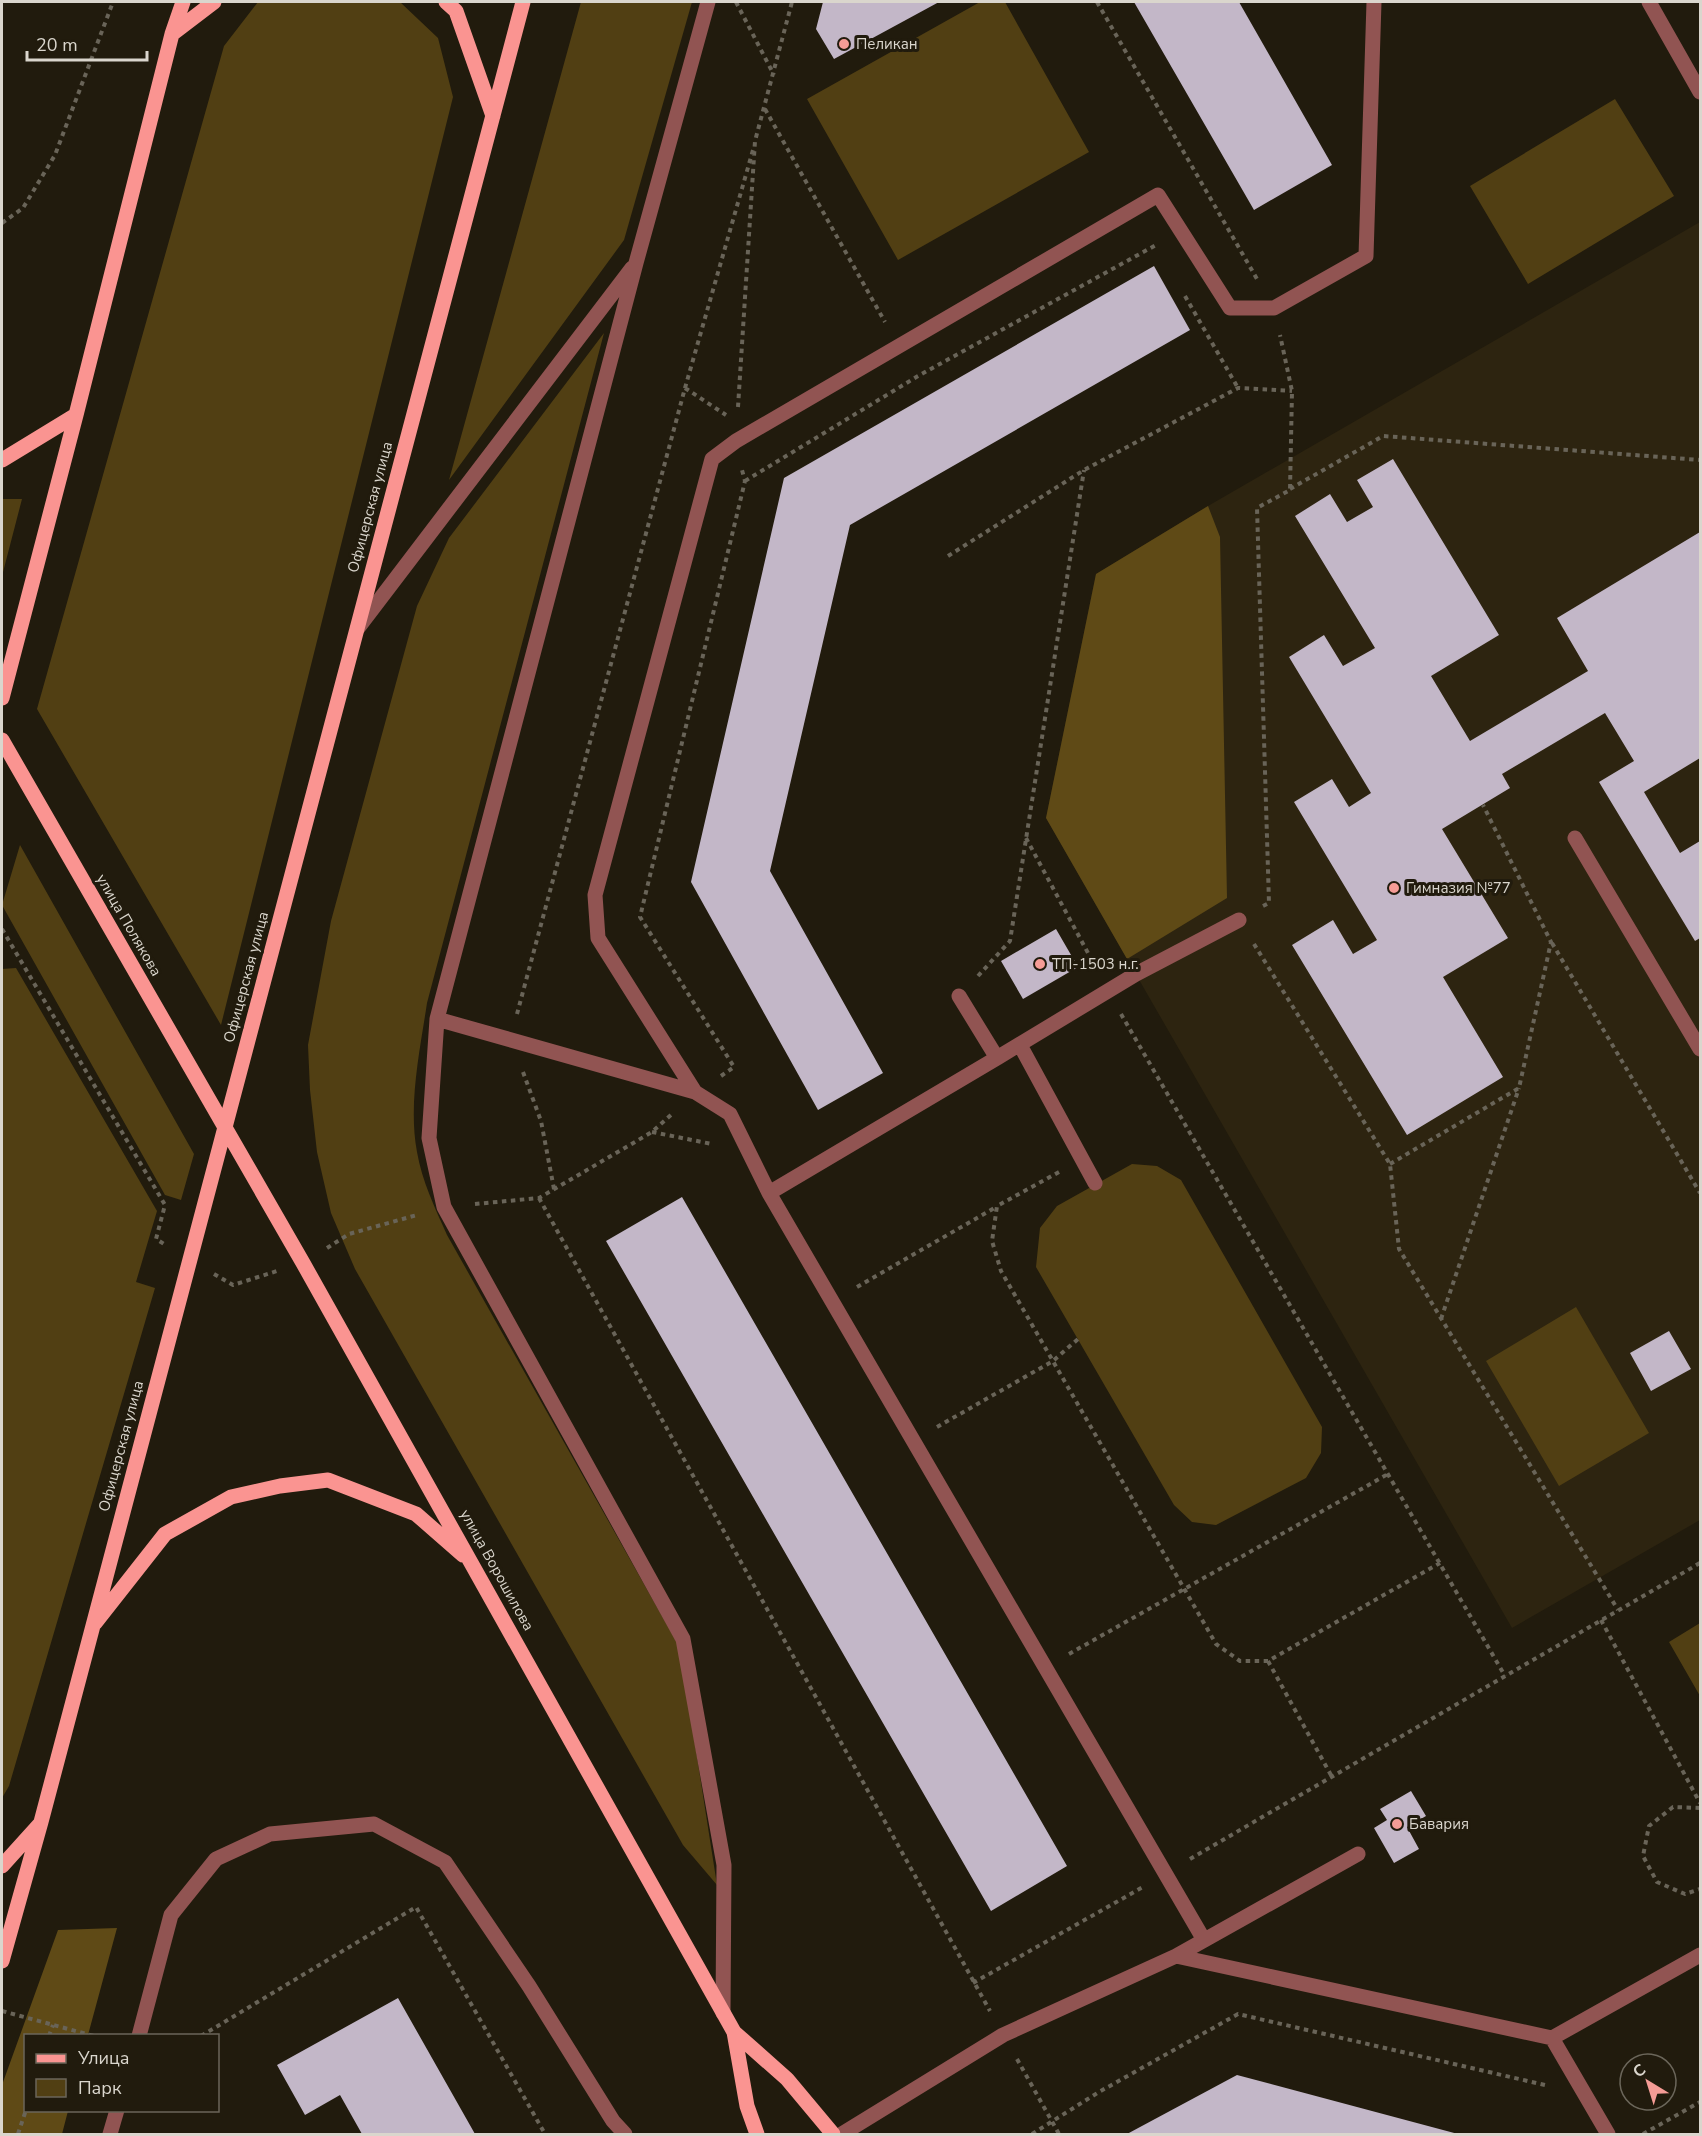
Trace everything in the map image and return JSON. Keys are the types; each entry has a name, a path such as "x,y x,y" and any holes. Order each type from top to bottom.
{"main road":[{"path":"2,698 172,34 183,2"},
{"path":"172,34 214,2"},
{"path":"446,2 456,11 494,117"},
{"name":"Офицерская улица","path":"2,1961 41,1822 90,1629 523,2"},
{"path":"2,460 76,415"},
{"name":"улица Полякова","path":"2,740 225,1128"},
{"name":"улица Ворошилова","path":"225,1128 472,1562 734,2032 787,2079 833,2134"},
{"path":"90,1629 165,1534 231,1497 280,1486 328,1480 416,1514 472,1562"},
{"path":"2,1866 41,1822"},
{"name":"улица Ворошилова","path":"734,2032 747,2106 757,2134"}],"street":[{"path":"708,2 636,263 437,1019 429,1138 444,1207 683,1639 723,1865 723,2013"},
{"path":"695,1092 598,938 594,895 712,459 736,441 898,345 1158,195 1230,308 1274,308 1366,256 1374,2"},
{"path":"1649,2 1700,91"},
{"path":"356,631 636,263"},
{"path":"1575,838 1701,1049"},
{"path":"769,1193 1108,991 1239,920"},
{"path":"959,996 997,1058"},
{"path":"437,1019 695,1092 730,1114 769,1193 1204,1940"},
{"path":"1020,1045 1080,1160 1095,1183"},
{"path":"140,2034 171,1915 216,1859 270,1834 374,1824 445,1862 529,1986 613,2121 625,2134"},
{"path":"842,2134 1004,2035 1176,1956 1358,1854"},
{"path":"1176,1956 1552,2038 1701,1955"},
{"path":"1552,2038 1608,2134"},
{"path":"110,2134 116,2112"}],"path":[{"path":"2,223 22,207 55,155 113,2"},
{"path":"736,2 774,75"},
{"path":"554,1189 541,1121 510,1040 685,388 774,75 792,2"},
{"path":"1096,2 1274,308 1292,391 1290,490"},
{"path":"764,108 898,345 918,376"},
{"path":"755,141 736,441 745,481 640,917 734,1067 695,1092 652,1132 538,1198 1059,2134"},
{"path":"745,481 918,376 1155,243 1161,254"},
{"path":"1185,295 1238,388"},
{"path":"685,388 737,422"},
{"path":"948,556 1084,470 1238,388 1292,391"},
{"path":"1618,1610 1399,1249 1390,1164 1239,920 1269,903 1257,508 1383,436 1701,460"},
{"path":"959,996 1010,941 1084,470"},
{"path":"1483,804 1551,942 1701,1192"},
{"path":"1026,838 1108,991 1504,1676"},
{"path":"1441,1319 1519,1088 1551,942"},
{"path":"1390,1164 1519,1088"},
{"path":"832,1301 1080,1160"},
{"path":"997,1206 992,1242 1001,1271 1216,1644 1240,1661 1268,1661 1440,1563"},
{"path":"913,1441 1053,1361 1078,1339"},
{"path":"1046,1667 1388,1474"},
{"path":"974,1983 1701,1563"},
{"path":"1601,1620 1701,1803"},
{"path":"1268,1661 1332,1777"},
{"path":"1701,1808 1673,1807 1649,1826 1643,1856 1657,1882 1685,1894 1701,1889"},
{"path":"204,2034 416,1907 545,2134"},
{"path":"2,2012 87,2034"},
{"path":"1032,2134 1051,2120 1238,2014 1547,2086"},
{"path":"50,2034 53,2025"},
{"path":"1643,2134 1701,2102"},
{"path":"18,2134 25,2112"}],"shaded area":[{"name":"Гимназия №77","path":"1700,222 1700,1520 1512,1628 1046,818 1096,574 1208,506"},
{"path":"1208,506 1220,537 1227,898 1127,959 1046,818 1096,574"},
{"path":"117,1928 88,2034 24,2034 24,2112 68,2112 62,2134 2,2134 2,2085 58,1930"}],"green space":[{"path":"258,2 400,2 438,38 453,97 221,1025 37,709 224,46"},
{"path":"581,2 692,2 624,240 449,480"},
{"path":"980,2 1005,2 1089,152 898,260 807,99"},
{"path":"1615,99 1674,196 1528,284 1470,186"},
{"path":"604,333 427,1003 414,1096 415,1134 422,1173 447,1235 680,1648 717,1885 683,1845 355,1269 331,1213 317,1152 310,1090 308,1045 331,921 417,606 449,538"},
{"path":"2,499 22,499 2,576"},
{"path":"20,845 194,1154 181,1200 165,1195 2,905"},
{"path":"16,968 157,1211 136,1282 155,1288 9,1786 2,1798 2,969"},
{"path":"1132,1164 1157,1166 1181,1180 1322,1427 1321,1453 1306,1478 1216,1525 1192,1522 1174,1505 1036,1267 1040,1228 1057,1206"},
{"path":"1576,1307 1649,1433 1559,1486 1486,1361"},
{"path":"1700,1623 1700,1696 1669,1642"}],"building":[{"name":"Пеликан","path":"823,2 939,2 834,59 816,29"},
{"path":"1134,2 1239,2 1332,165 1254,210"},
{"path":"1154,266 1190,330 850,525 770,871 883,1073 818,1110 691,882 784,478"},
{"path":"1393,459 1499,635 1431,676 1470,741 1588,671 1557,618 1700,532 1700,758 1644,792 1680,853 1700,841 1700,938 1695,941 1599,782 1634,761 1605,713 1502,774 1510,788 1442,829 1508,938 1443,977 1503,1077 1407,1135 1292,945 1333,920 1353,954 1377,940 1294,802 1332,779 1349,807 1371,793 1289,657 1324,635 1343,666 1375,648 1295,516 1330,494 1347,522 1373,507 1357,480"},
{"name":"ТП-1503 н.г.","path":"1056,929 1078,967 1023,999 1001,961"},
{"path":"682,1197 1067,1866 991,1911 606,1241"},
{"path":"1669,1331 1691,1369 1651,1391 1630,1353"},
{"name":"Бавария","path":"1411,1791 1426,1816 1407,1827 1419,1849 1394,1863 1374,1828 1387,1820 1380,1809"},
{"path":"398,1998 475,2134 362,2134 340,2095 305,2115 277,2065"},
{"path":"1237,2075 1458,2134 1127,2134"}],"place":[{"name":"Пеликан","path":"844,44"},
{"name":"Гимназия №77","path":"1394,888"},
{"name":"ТП-1503 н.г.","path":"1040,964"},
{"name":"Бавария","path":"1397,1824"}]}
